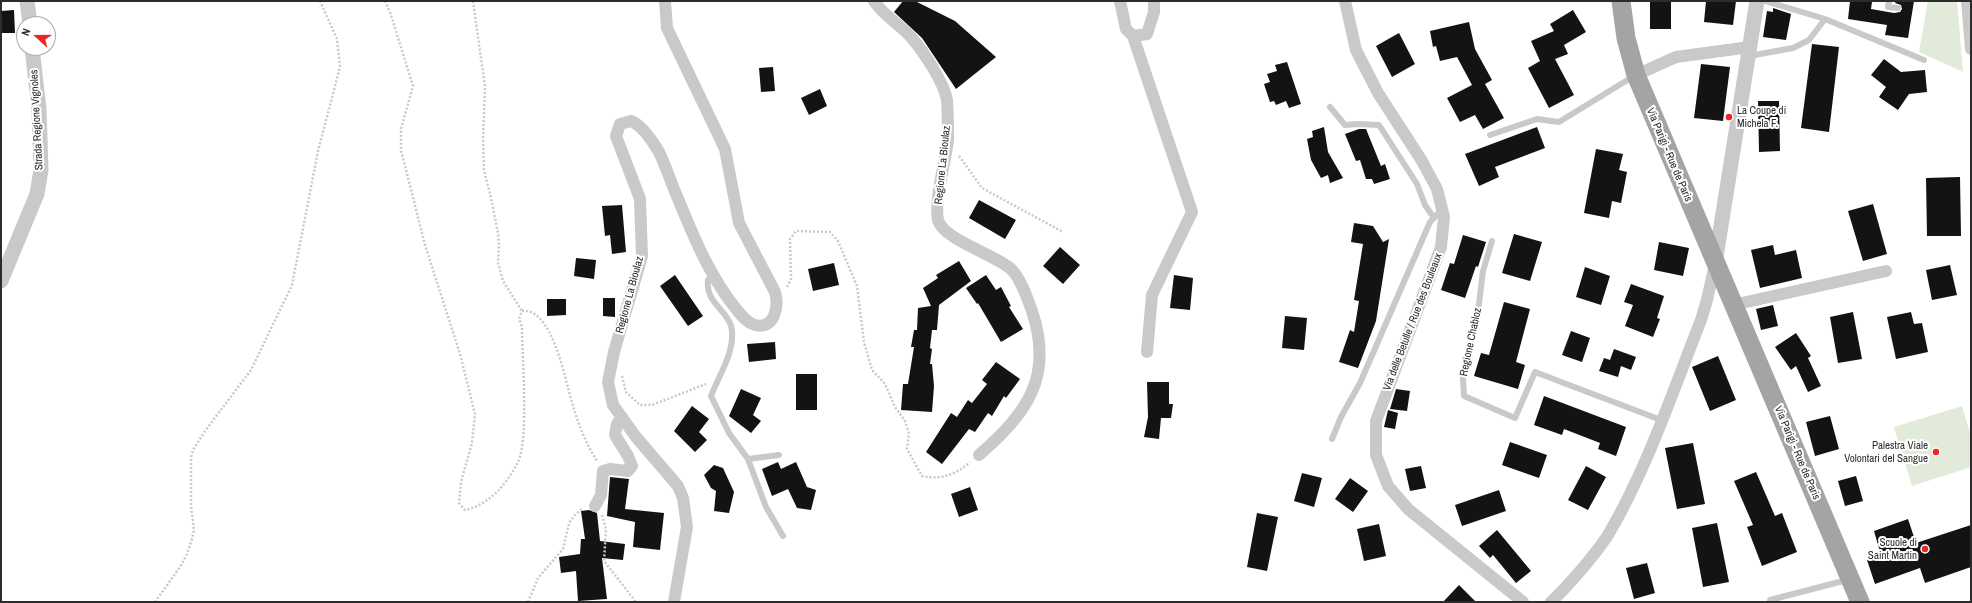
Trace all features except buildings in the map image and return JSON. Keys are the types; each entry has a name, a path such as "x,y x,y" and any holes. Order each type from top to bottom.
{"main road":[{"name":"Via Parigi - Rue de Paris","path":"1621,1 1626,38 1636,75 1715,264 1860,602"}],"street":[{"path":"27,1 29,16"},
{"name":"Regione La Bioulaz","path":"665,1 667,28 725,149 739,223 778,300 775,314 768,324 756,326 746,320 726,297 714,276 688,221 659,152 639,125 631,121 623,122 617,128 616,136 640,199 642,256 608,382 613,405 636,438 678,486 683,498 687,527 674,602"},
{"name":"Regione La Bioulaz","path":"874,1 911,37 934,69 946,99 948,139 938,206 938,221 948,234 1012,270 1024,290 1038,328 1040,358 1036,383 1030,396 1024,408 1006,432 979,455"},
{"path":"1120,1 1126,29 1133,36 1192,212 1152,295 1147,352"},
{"path":"1133,36 1147,34 1154,12 1154,1"},
{"name":"Via delle Betulle / Rue des Bouleaux","path":"1344,1 1356,50 1390,113 1422,161 1437,189 1438,214 1444,217 1441,247 1376,421 1376,455 1388,486 1408,509 1523,602"},
{"path":"1551,602 1608,536 1652,447 1701,320 1715,264 1757,1"},
{"path":"1967,1 1971,49"},
{"path":"1636,75 1676,58 1749,51"},
{"name":"Strada Regione Vignoles","path":"1,281 37,194 41,170 38,109 33,56"},
{"path":"1733,305 1886,271"},
{"path":"595,506 601,495 603,471 610,469 628,471 632,466 628,456 615,435 616,424 622,417"}],"lane":[{"path":"1765,1 1826,19 1924,60"},
{"path":"1889,1 1888,7 1898,8"},
{"path":"1749,51 1792,48 1809,40 1826,19"},
{"path":"1490,135 1537,120 1559,122 1636,75"},
{"path":"1330,107 1345,125 1379,125 1417,184 1425,205 1438,214 1430,222 1360,383 1341,417 1332,439"},
{"name":"Regione Chabloz","path":"1492,241 1483,271 1479,304 1463,378 1464,396 1515,418 1535,372 1662,420"},
{"path":"714,276 708,280 707,286 711,300 730,324 732,340 729,352 711,396 729,433 748,459 766,507 782,536"},
{"path":"748,459 779,455"},
{"path":"1770,602 1770,600 1851,579"}],"path":[{"path":"155,602 180,567 192,539 194,530 191,506 193,450 205,431 251,370 292,285 316,158 340,66 336,39 320,1"},
{"path":"385,1 414,86 401,129 401,150 425,245 460,354 475,414 472,443 461,482 459,502 465,510 475,508 498,492 518,462 523,435 522,328 519,319 522,311"},
{"path":"474,1 485,88 483,139 484,170 492,198 498,233 498,263 503,281 522,311"},
{"path":"948,139 982,188 1063,232"},
{"path":"775,292 786,289 791,279 790,239 796,232 830,232 838,241 857,286 864,342 872,370 884,384 895,407 905,421 908,434 907,449 922,476 935,479 941,478 968,464 979,455"},
{"path":"522,311 532,312 537,315 543,322 552,338 566,376 570,399 586,444 603,471"},
{"path":"613,362 617,362 621,366 626,392 640,405 652,406 716,381"},
{"path":"528,602 538,578 563,549 569,523 581,509 595,506 599,508 606,529 604,561 636,602"}],"green space":[{"path":"1928,1 1957,1 1963,72 1919,52"},
{"name":"Palestra Viale Volontari del Sangue","path":"1962,406 1971,436 1971,467 1912,486 1894,427"}],"place":[{"name":"La Coupe di Michela F.","path":"1729,117"},
{"name":"Palestra Viale Volontari del Sangue","path":"1936,452"},
{"name":"Scuole di Saint Martin","path":"1925,549"}]}
